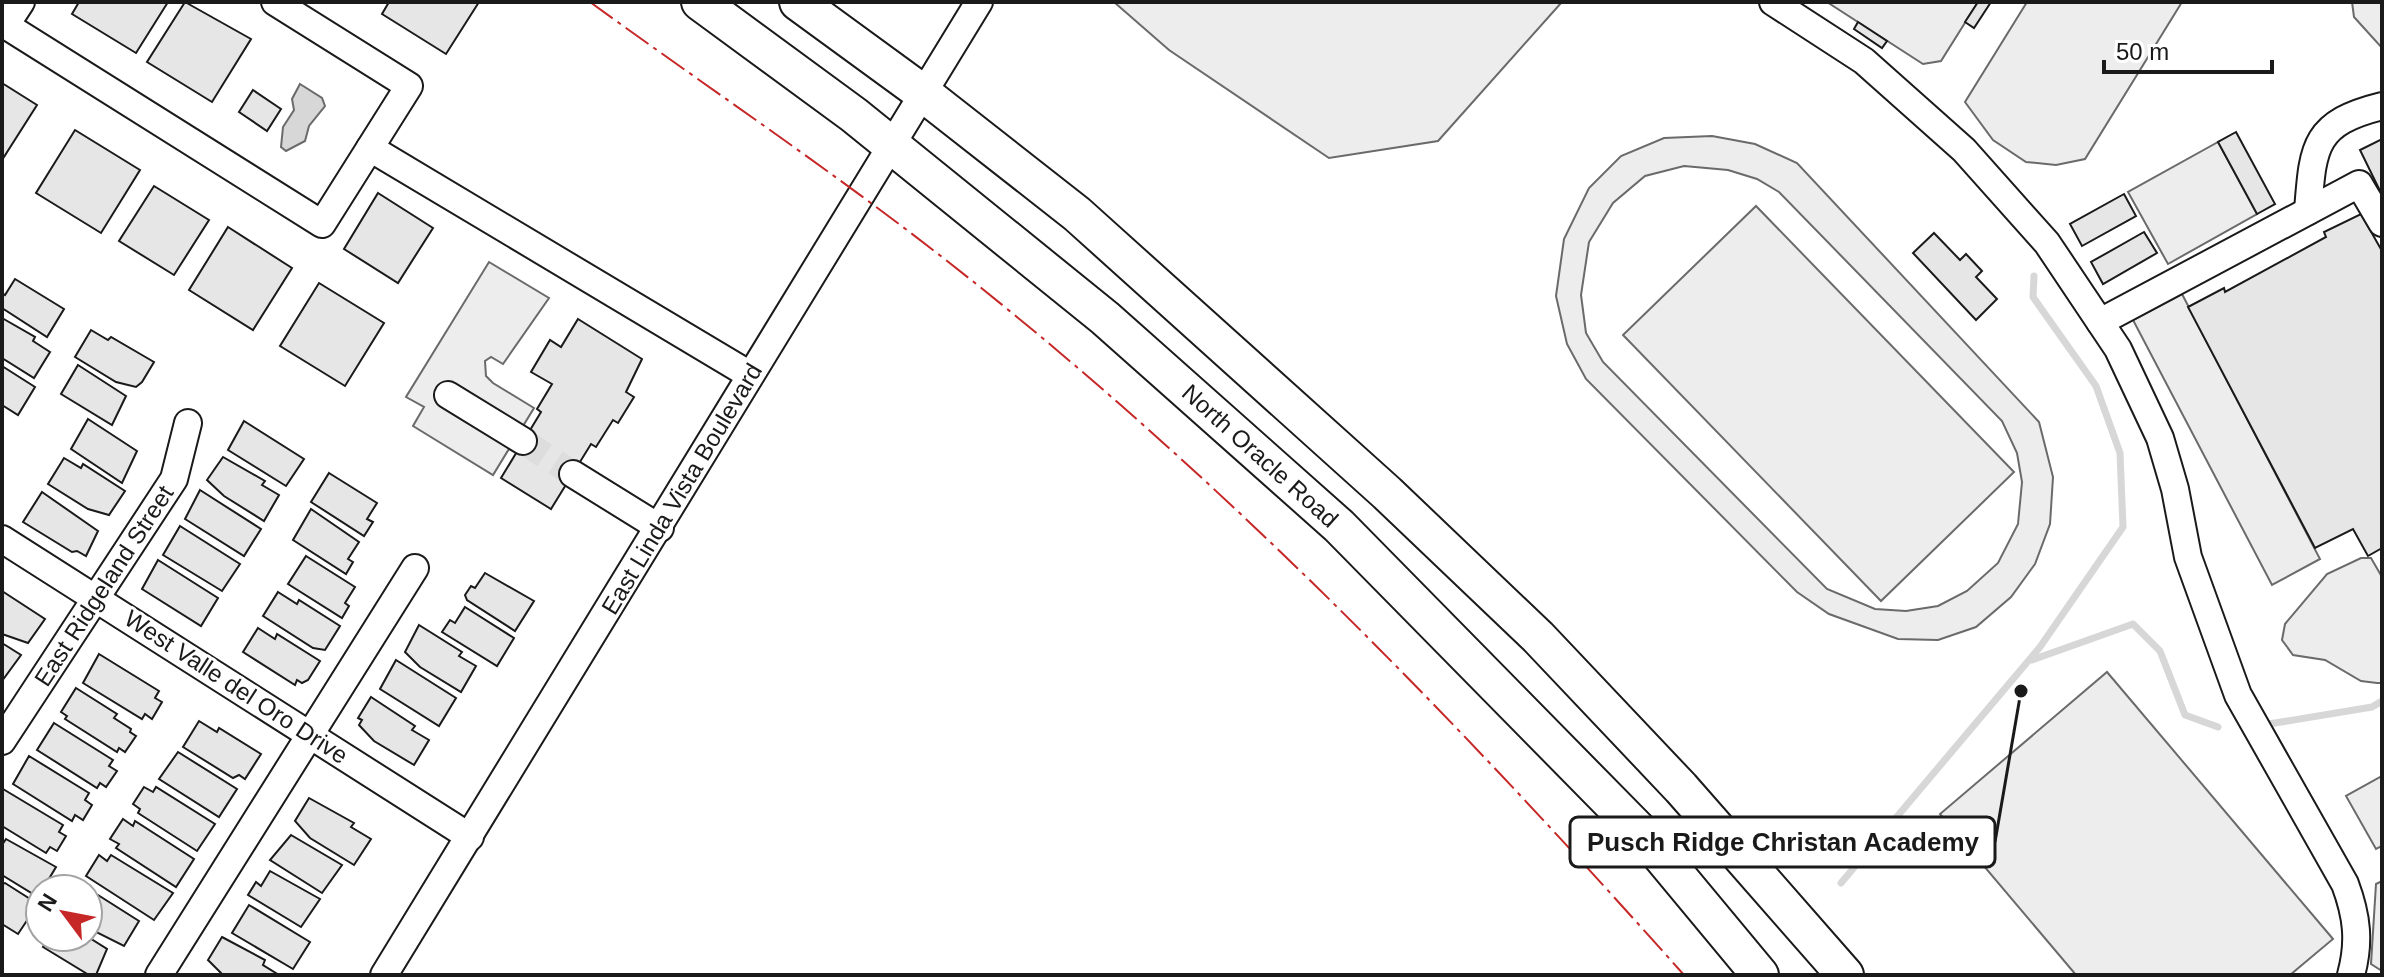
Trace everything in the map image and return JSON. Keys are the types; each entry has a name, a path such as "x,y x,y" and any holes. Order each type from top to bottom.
{"highway":[{"name":"North Oracle Road","path":"700,2 893,146 1105,318 1339,526 1507,692 1647,839 1760,975"},
{"path":"798,2 924,94 1077,214 1387,493 1538,637 1681,788 1845,975"}],"street":[{"path":"21,2 4,24 322,224 409,86 275,2"},
{"name":"East Linda Vista Boulevard","path":"384,975 979,2"},
{"path":"1773,2 1864,61 1964,150 2047,243 2118,349 2160,438 2175,489 2188,557 2238,695 2340,871 2355,911 2359,947 2351,975"},
{"path":"2308,211 2312,158 2325,133 2349,114 2382,106"},
{"path":"370,148 750,375"},
{"path":"2100,322 2359,184 2382,223"},
{"path":"448,395 523,441"},
{"name":"East Ridgeland Street","path":"2,741 99,599 174,479 188,423"},
{"path":"573,474 660,528"},
{"name":"West Valle del Oro Drive","path":"2,539 470,837"},
{"path":"159,975 312,737 415,568"}],"shaded area":[{"path":"1114,2 1562,2 1438,141 1329,158 1169,50"},
{"path":"1827,2 1978,2 1941,61 1923,64"},
{"path":"2027,2 2182,2 2085,159 2056,165 2026,162 1993,140 1965,102"},
{"path":"2352,2 2382,2 2382,48 2354,17"},
{"path":"300,84 322,98 325,106 309,126 305,141 286,151 281,147 283,127 294,110 292,99"},
{"path":"1712,136 1755,144 1797,163 2039,422 2053,477 2050,524 2035,564 2011,597 1976,627 1938,640 1898,639 1829,614 1797,592 1586,379 1567,344 1556,296 1564,239 1589,188 1621,156 1664,138","holes":["1684,166 1728,170 1757,179 1779,192 2002,421 2017,453 2022,482 2018,524 1998,563 1967,591 1938,606 1906,611 1875,609 1827,589 1603,362 1586,333 1581,295 1589,242 1613,203 1645,176"]},
{"path":"2218,142 2257,214 2168,264 2128,192"},
{"path":"1756,206 2014,472 1881,601 1623,335"},
{"path":"489,262 549,298 503,364 491,357 485,361 486,376 493,383 534,408 493,475 413,426 424,407 406,397"},
{"path":"2182,294 2320,559 2272,585 2133,320"},
{"path":"2361,558 2371,558 2382,577 2382,683 2361,681 2325,660 2293,655 2282,640 2285,624 2327,574"},
{"path":"2107,672 2333,939 2290,975 2076,975 1940,814"},
{"path":"2382,776 2382,846 2376,849 2346,796"},
{"path":"2382,881 2382,971 2371,964 2376,884"}],"building":[{"path":"79,2 168,2 136,53 72,14"},
{"path":"185,2 251,39 212,102 147,62"},
{"path":"389,2 479,2 446,54 382,14"},
{"path":"1978,2 1991,2 1974,28 1965,22"},
{"path":"1858,22 1887,41 1882,48 1854,29"},
{"path":"2,83 37,105 2,160"},
{"path":"253,90 281,109 267,131 239,112"},
{"path":"75,130 140,170 101,233 36,193"},
{"path":"2236,132 2275,204 2257,214 2218,142"},
{"path":"2382,139 2382,195 2360,150"},
{"path":"154,186 209,220 174,275 119,241"},
{"path":"378,193 433,228 398,283 344,249"},
{"path":"2124,194 2136,216 2082,246 2070,224"},
{"path":"2361,214 2382,251 2382,548 2368,556 2353,529 2315,548 2188,307 2224,288 2225,292 2326,237 2324,232"},
{"path":"228,227 292,268 253,330 189,290"},
{"path":"2144,232 2157,253 2103,284 2091,262"},
{"path":"1934,233 1960,260 1966,254 1982,271 1976,277 1997,299 1976,320 1913,253"},
{"path":"15,279 64,309 47,337 2,308 2,293 5,295"},
{"path":"319,283 384,323 345,386 280,346"},
{"path":"2,318 35,337 33,341 50,352 34,378 2,358"},
{"path":"578,319 642,359 626,392 634,397 618,423 613,420 596,447 591,444 551,509 501,478 541,412 537,409 552,384 531,372 550,340 561,347"},
{"path":"91,330 108,340 111,337 154,362 142,382 136,387 116,382 75,357"},
{"path":"78,365 126,396 112,425 61,394"},
{"path":"2,366 35,387 18,415 2,405"},
{"path":"88,419 137,451 122,483 71,449"},
{"path":"244,421 304,459 286,486 228,450"},
{"path":"223,457 265,481 262,485 279,495 264,521 224,496 207,480"},
{"path":"64,458 81,468 83,464 125,491 109,515 88,509 48,484"},
{"path":"329,473 377,503 367,519 373,522 364,536 311,502"},
{"path":"200,490 261,529 244,556 185,519"},
{"path":"42,492 98,531 86,556 72,552 23,522"},
{"path":"311,509 359,542 348,559 353,562 346,574 293,540"},
{"path":"180,526 240,564 222,591 163,555"},
{"path":"306,556 355,587 345,603 349,606 342,618 288,584"},
{"path":"158,560 218,598 201,626 142,589"},
{"path":"485,573 534,601 515,631 467,600 465,595 471,586 475,588"},
{"path":"2,591 45,619 28,643 2,634"},
{"path":"278,592 297,604 299,600 340,626 325,650 313,648 263,616"},
{"path":"465,607 514,638 497,666 442,632 450,620 455,623"},
{"path":"419,625 462,652 459,656 476,666 461,692 420,667 405,652"},
{"path":"258,628 275,639 277,634 320,661 308,680 302,683 297,680 295,685 243,652"},
{"path":"2,643 21,655 2,681"},
{"path":"99,654 159,691 155,698 162,702 152,719 145,714 142,719 83,683"},
{"path":"396,660 456,698 439,726 380,689"},
{"path":"76,688 117,714 114,718 131,729 130,732 136,736 125,752 119,748 117,752 65,719 67,716 61,712"},
{"path":"371,697 415,726 412,730 429,740 414,765 374,741 359,725 362,720 358,718"},
{"path":"199,721 217,732 219,728 261,754 245,779 239,775 233,778 183,747"},
{"path":"54,723 113,760 109,766 117,771 106,787 100,783 97,788 37,750"},
{"path":"178,752 237,789 219,817 159,779"},
{"path":"29,756 89,793 85,800 92,805 83,820 75,815 72,821 13,784"},
{"path":"144,787 153,792 156,787 215,824 197,851 138,813 140,809 133,804"},
{"path":"3,789 63,825 59,832 66,836 57,851 50,847 46,853 2,826"},
{"path":"309,798 354,823 351,827 371,839 354,865 310,838 295,821"},
{"path":"123,819 133,826 135,821 194,859 176,887 116,848 119,844 110,839"},
{"path":"291,835 342,865 322,893 270,860"},
{"path":"6,839 56,867 52,873 24,873 24,888 2,875 2,845"},
{"path":"99,855 107,861 111,855 173,893 154,920 104,888 104,873 88,873"},
{"path":"270,871 320,899 301,927 248,895 256,882 261,886"},
{"path":"2,884 24,895 24,925 18,934 2,924"},
{"path":"104,899 139,921 124,946 104,936"},
{"path":"249,905 310,942 293,969 232,933"},
{"path":"222,937 265,960 263,965 279,975 223,975 208,960"},
{"path":"104,947 107,949 96,975 89,975 53,953 104,953"}],"waterway":[{"path":"1841,883 2040,647 2123,527 2120,453 2096,386 2033,297 2034,276"},
{"path":"2032,660 2133,624 2160,651 2185,715 2218,727"},
{"path":"2269,724 2372,707 2382,701"}],"tunnel":[{"path":"523,441 573,474"}],"power":[{"path":"590,2 899,224 1043,338 1141,423 1236,510 1421,691 1684,975"}],"place":[{"name":"Pusch Ridge Christan Academy","path":"2021,691"}]}
